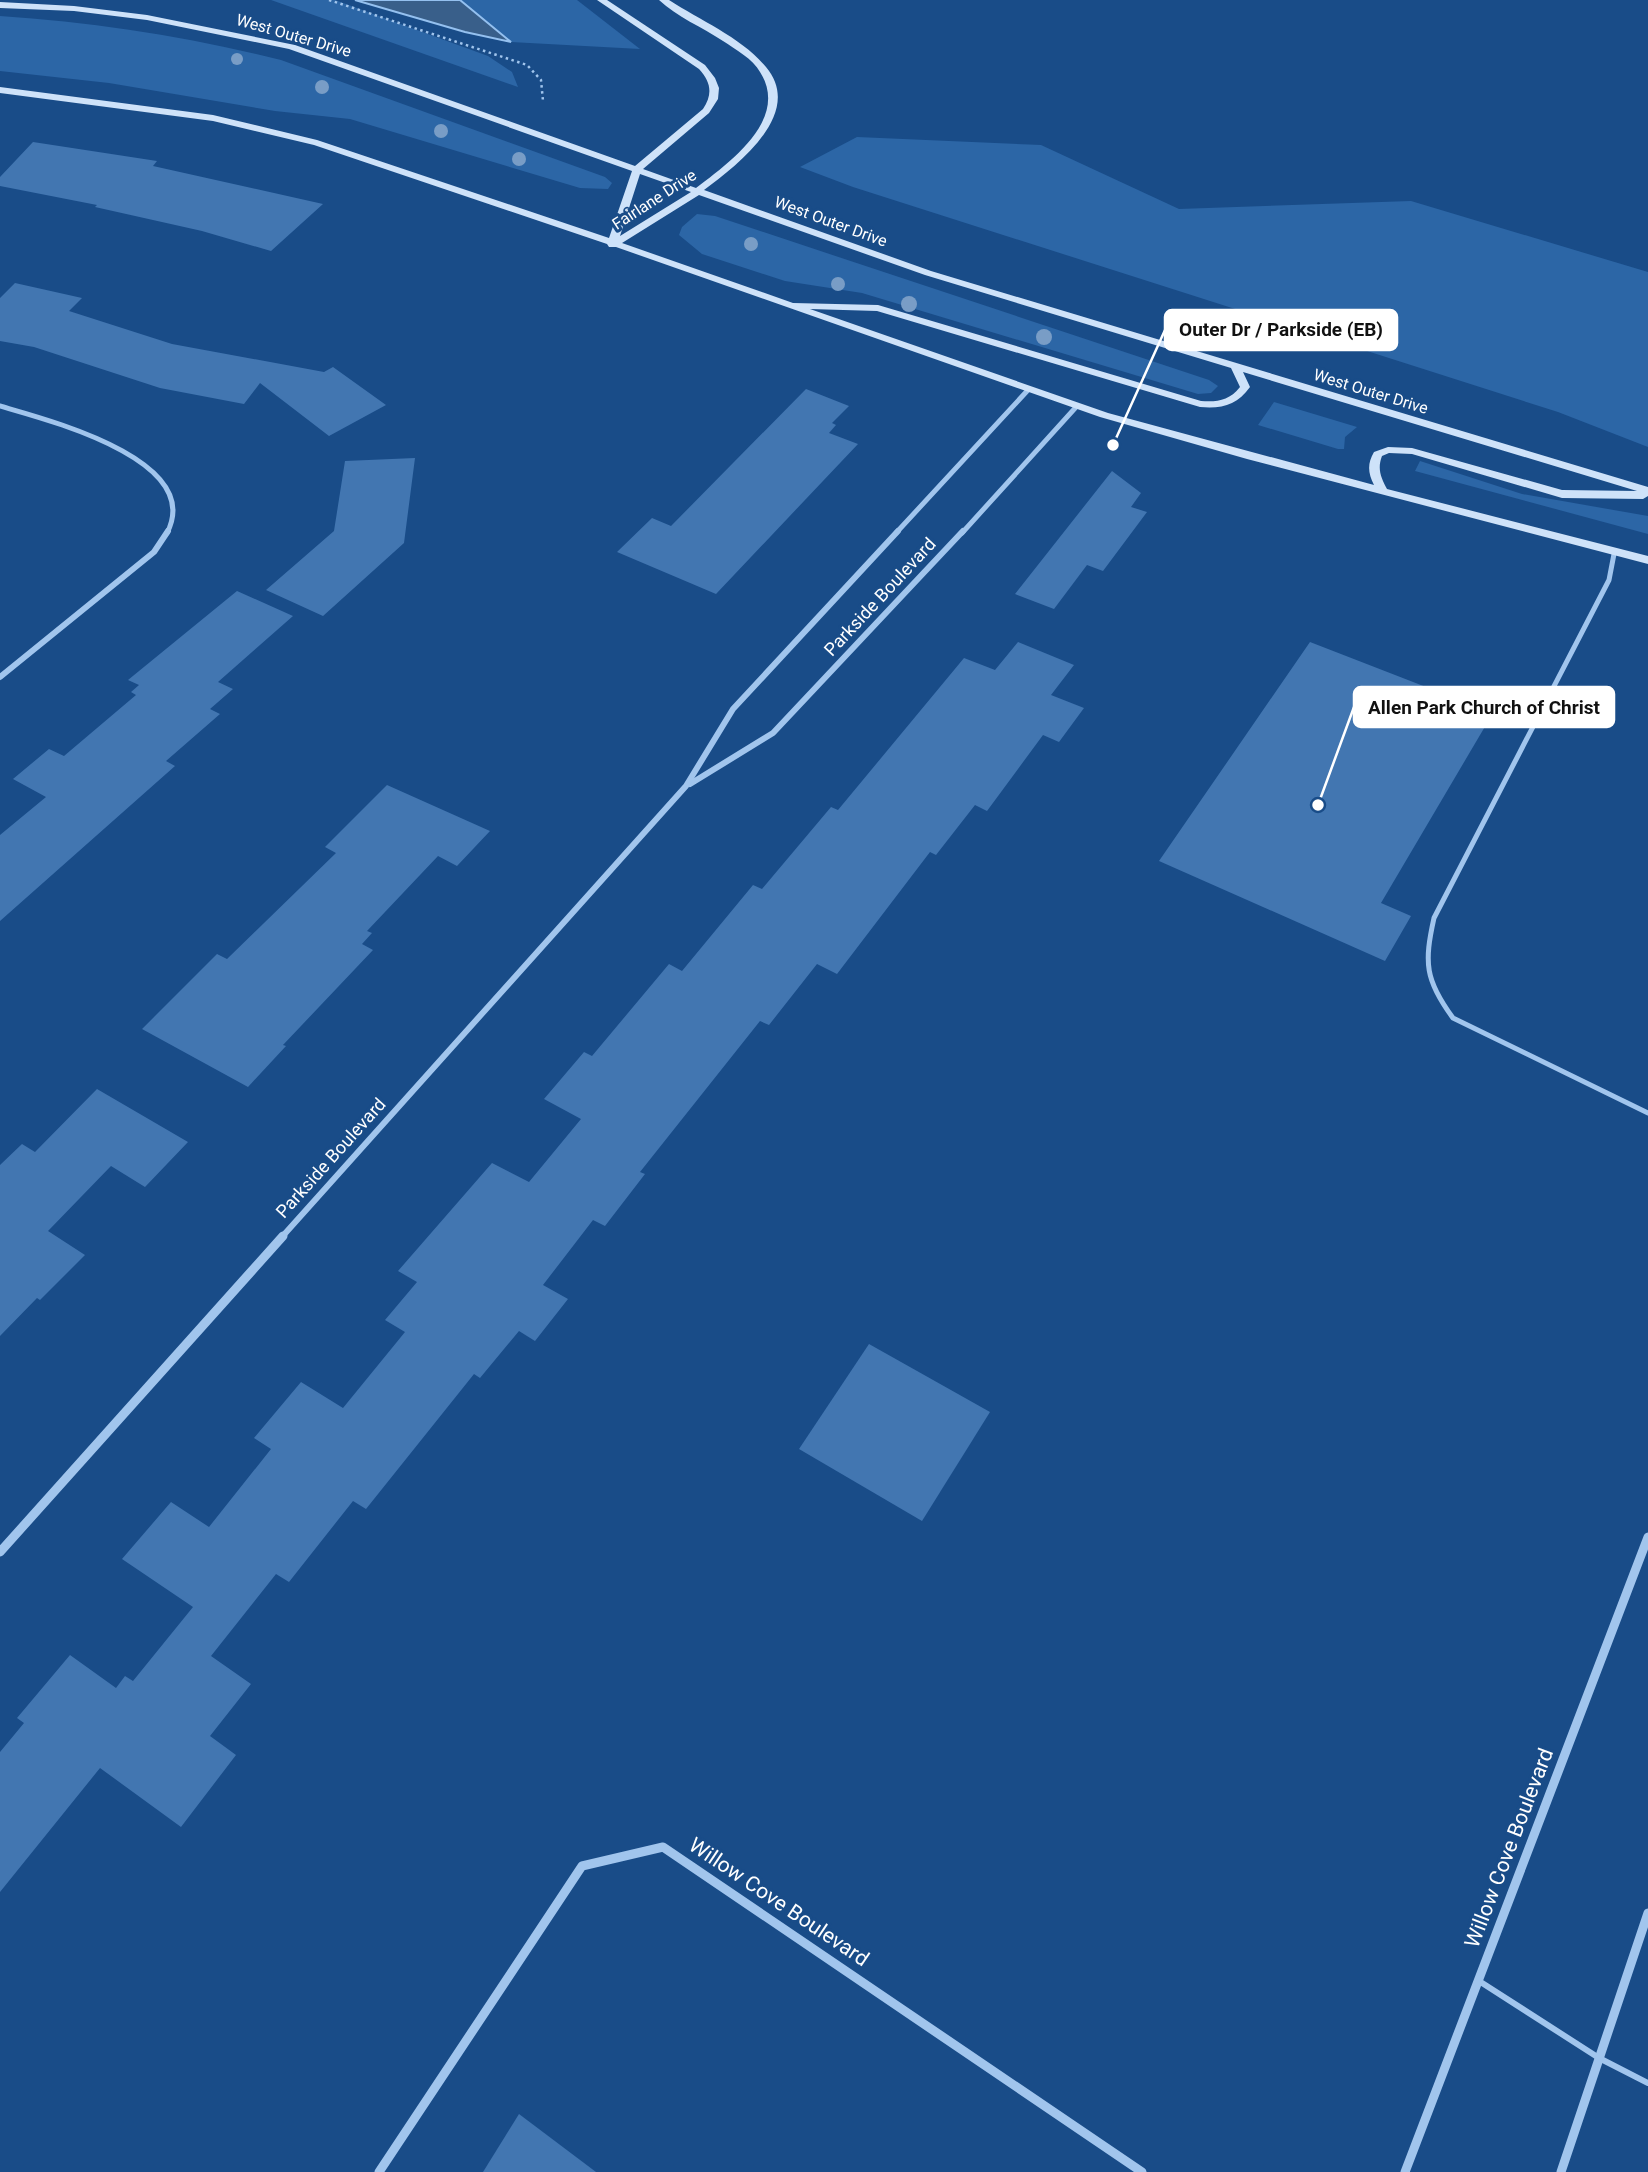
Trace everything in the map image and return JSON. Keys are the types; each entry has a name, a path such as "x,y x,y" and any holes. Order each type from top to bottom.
{"main road":[{"name":"Fairlane Drive","path":"601,0 702,67 712,77 717,89 715,101 706,111 637,169 612,244"},
{"name":"Fairlane Drive","path":"612,244 700,191 763,134 771,118 772,85 764,70 731,44 663,0"},
{"name":"West Outer Drive","path":"0,5 122,14 214,28 292,47 928,272 1648,493"},
{"path":"0,90 214,118 317,143 525,212 1077,406 1614,554 1648,560"},
{"path":"784,305 878,307 1200,404 1229,403 1239,397 1245,387 1236,367"},
{"path":"1382,491 1373,463 1378,454 1388,450 1412,451 1562,494 1648,493"}],"street":[{"name":"Parkside Boulevard","path":"0,1552 686,786 733,709 1028,390"},
{"path":"0,406 104,443 146,465 164,480 175,509 169,532 154,552 0,677"},
{"name":"Parkside Boulevard","path":"686,786 773,733 898,603 1077,406"},
{"name":"Willow Cove Boulevard","path":"1405,2172 1648,1537"},
{"name":"Willow Cove Boulevard","path":"379,2172 582,1866 663,1847 1142,2172"},
{"path":"1561,2172 1648,1913"}],"lane":[{"path":"1614,554 1609,580 1434,918 1424,962 1431,990 1452,1018 1648,1113"},
{"path":"1479,1981 1599,2058 1648,2083"}],"path":[{"path":"329,0 527,65 541,77 546,90 543,101"}],"shaded area":[{"path":"271,0 335,0 488,56 512,72 518,87"},
{"path":"355,0 460,0 511,42 465,32"},
{"path":"460,0 577,0 640,49 511,42"},
{"path":"0,16 142,32 281,60 605,177 612,183 608,189 580,188 350,119 275,111 109,83 0,71"},
{"path":"857,137 1041,145 1179,209 1411,201 1648,272 1648,447 1558,412 853,187 800,167"},
{"path":"697,214 715,216 1209,380 1218,386 1211,393 1198,394 862,293 785,281 702,254 679,235 682,227"},
{"path":"1274,402 1357,427 1345,437 1344,449 1338,449 1258,425"},
{"path":"1420,461 1522,494 1648,516 1648,534 1415,471"}],"building":[{"path":"33,142 157,161 153,166 323,204 271,251 202,231 95,207 97,205 0,186 0,177"},
{"path":"15,283 82,298 69,311 172,344 324,372 333,367 386,405 329,436 260,383 244,404 160,388 34,347 0,341 0,298"},
{"path":"806,389 849,406 832,423 836,425 829,433 858,444 716,594 617,552 652,518 671,526"},
{"path":"415,458 404,543 323,616 266,590 334,531 345,461"},
{"path":"1112,471 1141,493 1131,507 1147,512 1103,571 1087,565 1054,609 1015,594"},
{"path":"237,591 293,616 218,682 233,689 210,709 220,714 166,761 175,766 0,921 0,835 46,797 13,779 49,749 64,756 136,695 131,692 139,685 128,680"},
{"path":"1018,642 1074,665 1051,695 1084,708 1059,742 1043,735 987,811 975,805 936,855 930,852 837,974 817,964 769,1025 760,1021 640,1172 645,1174 605,1226 593,1220 543,1285 568,1299 535,1341 519,1331 480,1378 474,1374 366,1509 353,1501 289,1582 276,1574 211,1656 251,1684 210,1736 236,1755 181,1827 100,1768 0,1892 0,1752 24,1723 17,1718 70,1655 116,1688 125,1676 133,1681 193,1607 122,1559 171,1502 209,1527 271,1449 254,1438 301,1382 343,1408 405,1332 385,1320 417,1282 398,1271 492,1163 529,1182 581,1119 544,1099 584,1052 592,1056 669,964 682,971 753,885 762,889 831,807 838,810 964,658 995,670"},
{"path":"1310,642 1493,713 1381,903 1411,916 1385,961 1159,861"},
{"path":"387,785 490,831 457,866 438,856 367,931 372,933 362,944 373,950 283,1045 286,1046 248,1087 142,1029 217,954 227,959 336,853 325,847"},
{"path":"97,1089 188,1142 145,1187 111,1166 48,1231 85,1255 0,1336 0,1165 22,1144 35,1152"},
{"path":"869,1344 990,1412 922,1521 799,1449"},
{"path":"519,2114 596,2172 483,2172"}],"place":[{"name":"Outer Dr / Parkside (EB)","path":"1113,445"},
{"name":"Allen Park Church of Christ","path":"1318,805"}]}
